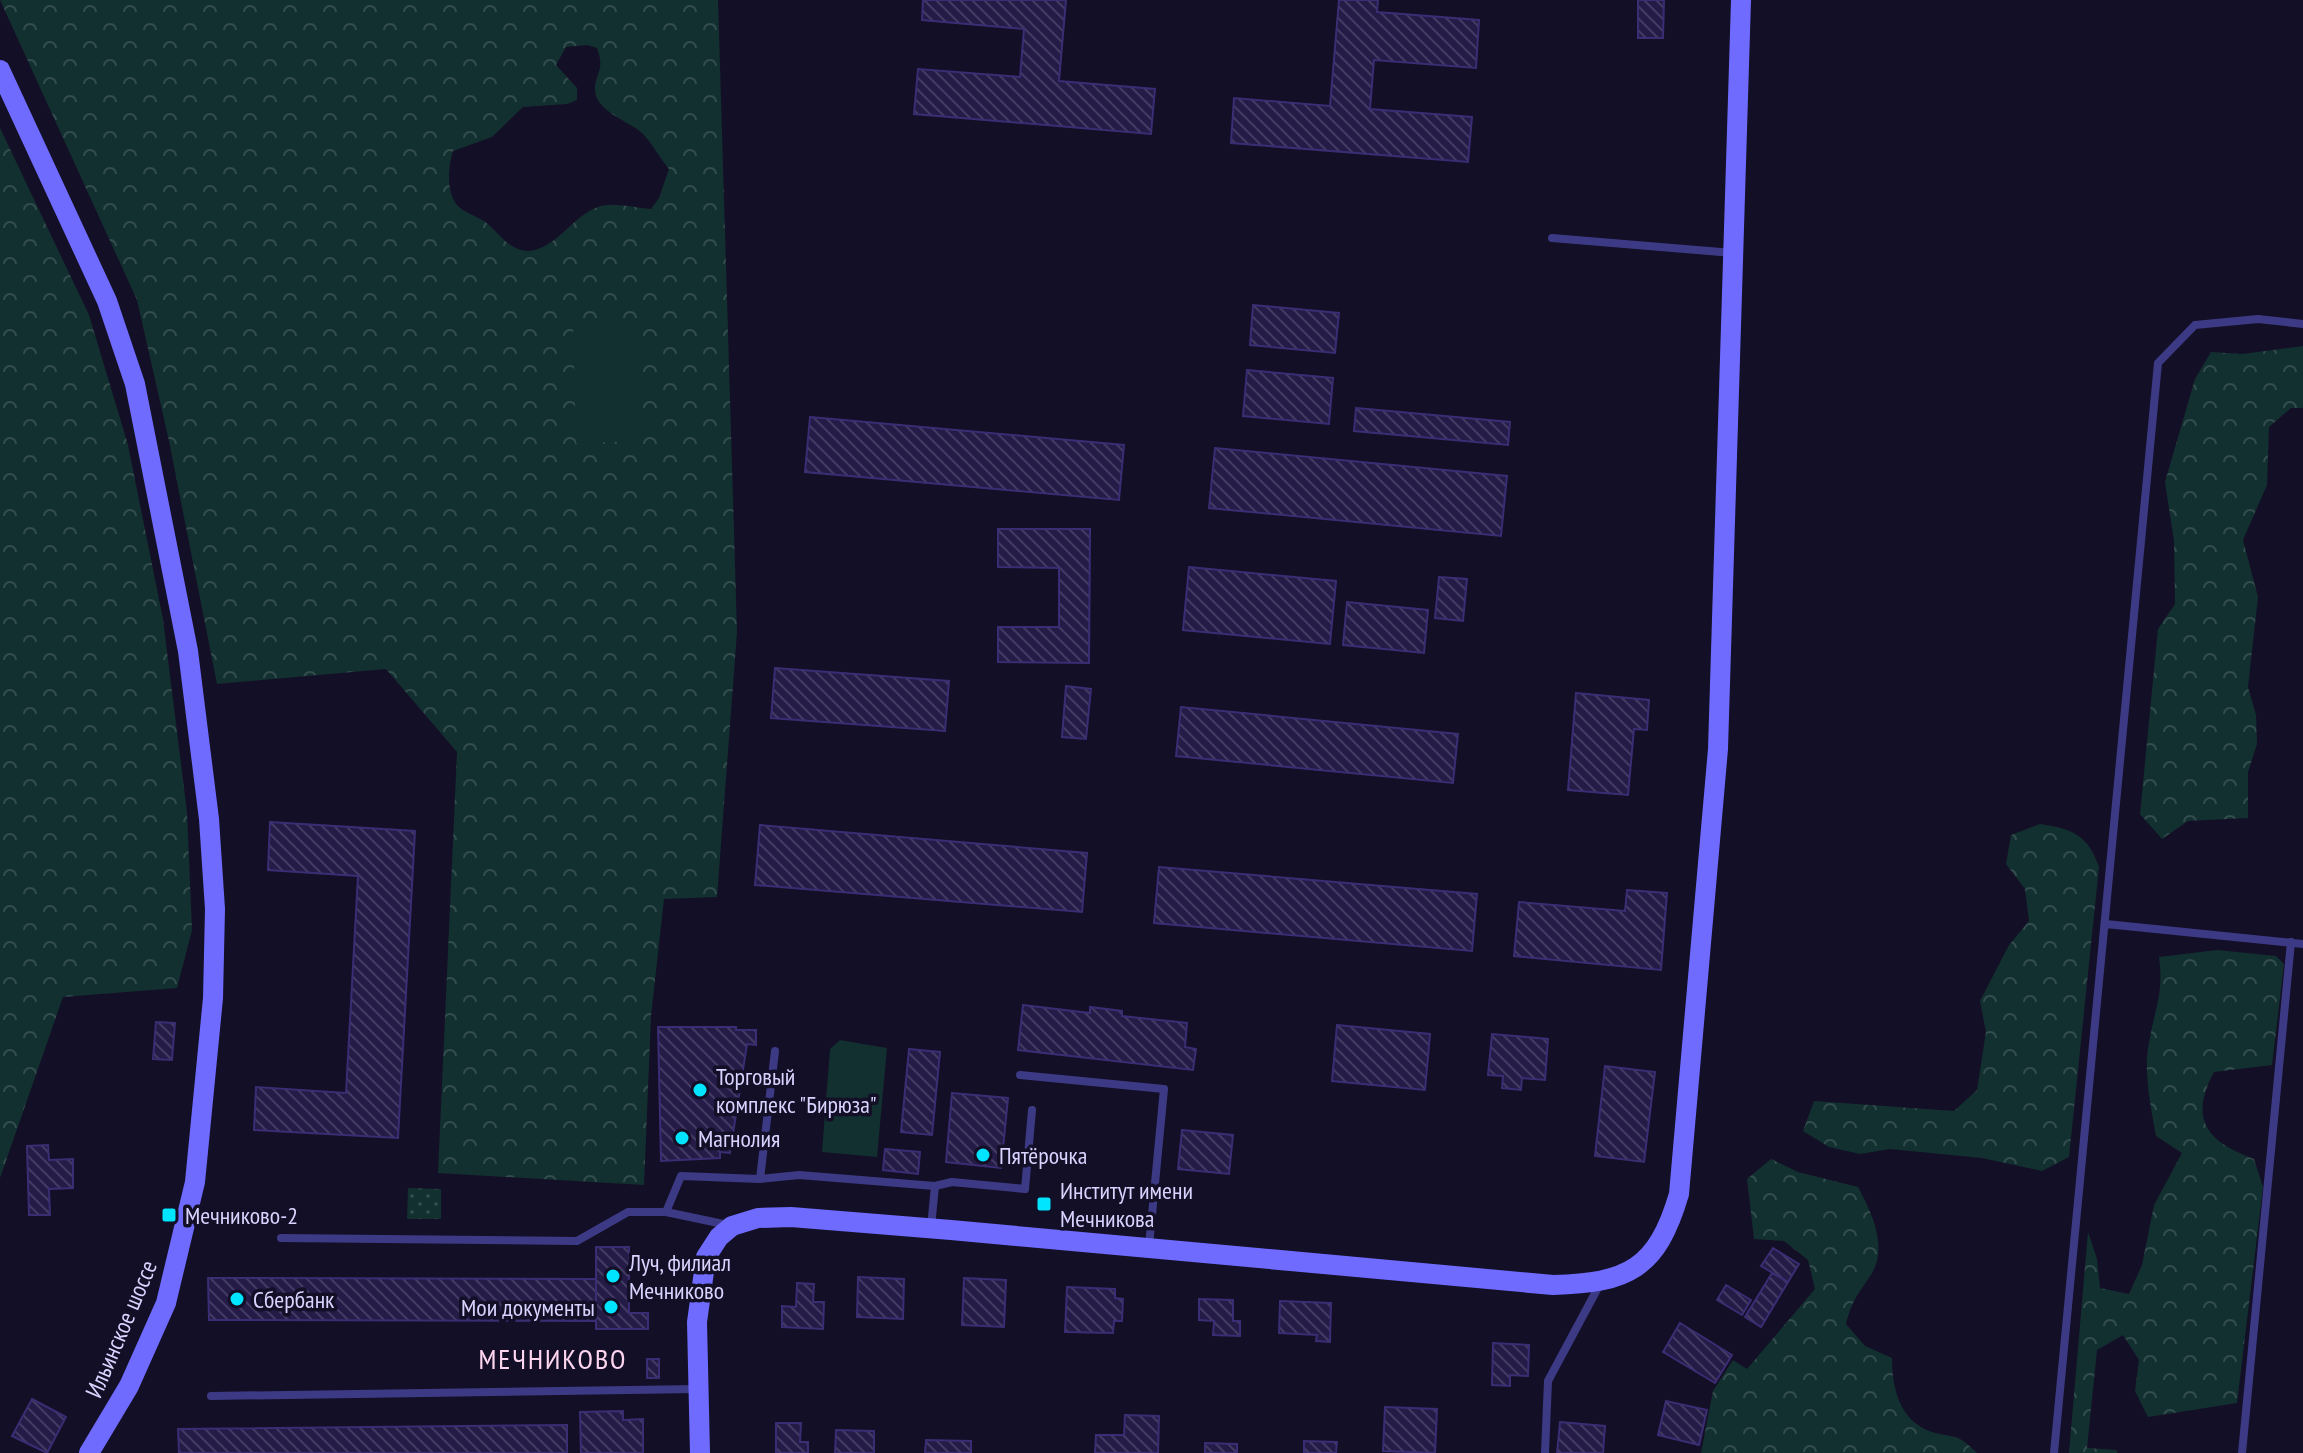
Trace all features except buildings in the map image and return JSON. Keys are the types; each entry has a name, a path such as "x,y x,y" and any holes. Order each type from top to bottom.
{"main road":[{"path":"700,1453 700,1284 706,1257 719,1237 732,1226 758,1218 791,1217 931,1228 1553,1285 1600,1284 1632,1271 1653,1250 1669,1227 1679,1194 1718,749 1741,0"},
{"name":"Ильинское шоссе","path":"0,70 107,301 135,384 188,651 205,780 215,909 213,998 201,1137 187,1221 166,1303 129,1386 89,1453"}],"lane":[{"path":"1552,238 1734,253"},
{"path":"2054,1453 2158,363 2195,325 2258,319 2303,324"},
{"path":"2106,924 2303,944"},
{"path":"2242,1453 2291,942"},
{"path":"760,1179 775,1051"},
{"path":"1020,1075 1164,1089 1149,1247"},
{"path":"666,1212 681,1176 760,1179 799,1175 935,1186 952,1182 1025,1189 1032,1110"},
{"path":"931,1228 935,1186"},
{"path":"281,1238 577,1241 628,1212 666,1212 732,1226"},
{"path":"1545,1453 1548,1381 1600,1284"},
{"path":"211,1396 698,1389"}],"green space":[{"path":"0,0 718,0 737,632 717,897 664,899 651,1016 644,1185 438,1173 457,752 386,669 217,684 169,441 137,300","holes":["587,45 597,48 600,67 595,91 601,105 642,133 669,169 659,198 651,209 613,205 598,207 545,246 535,250 519,250 484,221 457,205 449,179 453,151 492,137 523,107 567,104 577,100 577,88 556,65 566,47"]},
{"path":"0,128 89,315 128,445 163,619 187,812 192,930 177,988 63,997 0,1178"},
{"path":"637,320 640,441 576,443 573,321"},
{"path":"2303,346 2303,408 2291,408 2269,427 2267,485 2243,540 2258,597 2248,687 2256,715 2257,744 2248,772 2248,818 2188,821 2162,839 2140,814 2158,629 2175,604 2174,541 2165,482 2195,379 2211,352 2242,354"},
{"path":"2040,824 2078,835 2090,847 2099,867 2069,1157 2042,1171 1982,1158 1890,1149 1860,1154 1829,1147 1803,1131 1814,1101 1954,1111 1977,1090 1986,1032 1980,1001 2009,945 2029,921 2025,889 2006,864 2011,835"},
{"path":"2217,950 2276,956 2284,964 2272,1065 2214,1072 2203,1103 2203,1115 2214,1136 2237,1152 2254,1159 2263,1187 2237,1403 2148,1417 2135,1391 2139,1360 2123,1335 2097,1350 2087,1448 2117,1450 2117,1453 2069,1453 2088,1232 2097,1259 2100,1288 2129,1294 2142,1265 2154,1205 2182,1153 2156,1136 2148,1090 2147,1054 2160,991 2159,957"},
{"path":"840,1040 887,1048 877,1157 822,1152 830,1049"},
{"path":"1771,1159 1798,1172 1858,1187 1876,1229 1878,1252 1877,1263 1854,1302 1846,1324 1865,1346 1892,1358 1896,1391 1912,1420 1932,1432 1960,1439 1977,1453 1701,1453 1713,1391 1733,1360 1747,1369 1815,1289 1808,1260 1784,1241 1754,1239 1747,1179"},
{"path":"408,1188 441,1189 441,1219 407,1219"}],"place":[{"name":"Торговый комплекс \"Бирюза\"","path":"700,1090"},
{"name":"Магнолия","path":"682,1138"},
{"name":"Пятёрочка","path":"983,1155"},
{"name":"Институт имени Мечникова","path":"1044,1204"},
{"name":"Мечниково-2","path":"169,1215"},
{"name":"Луч, филиал Мечниково","path":"613,1276"},
{"name":"Сбербанк","path":"237,1299"},
{"name":"Мои документы","path":"611,1307"}],"district":[{"name":"МЕЧНИКОВО","path":"553,1358"}]}
